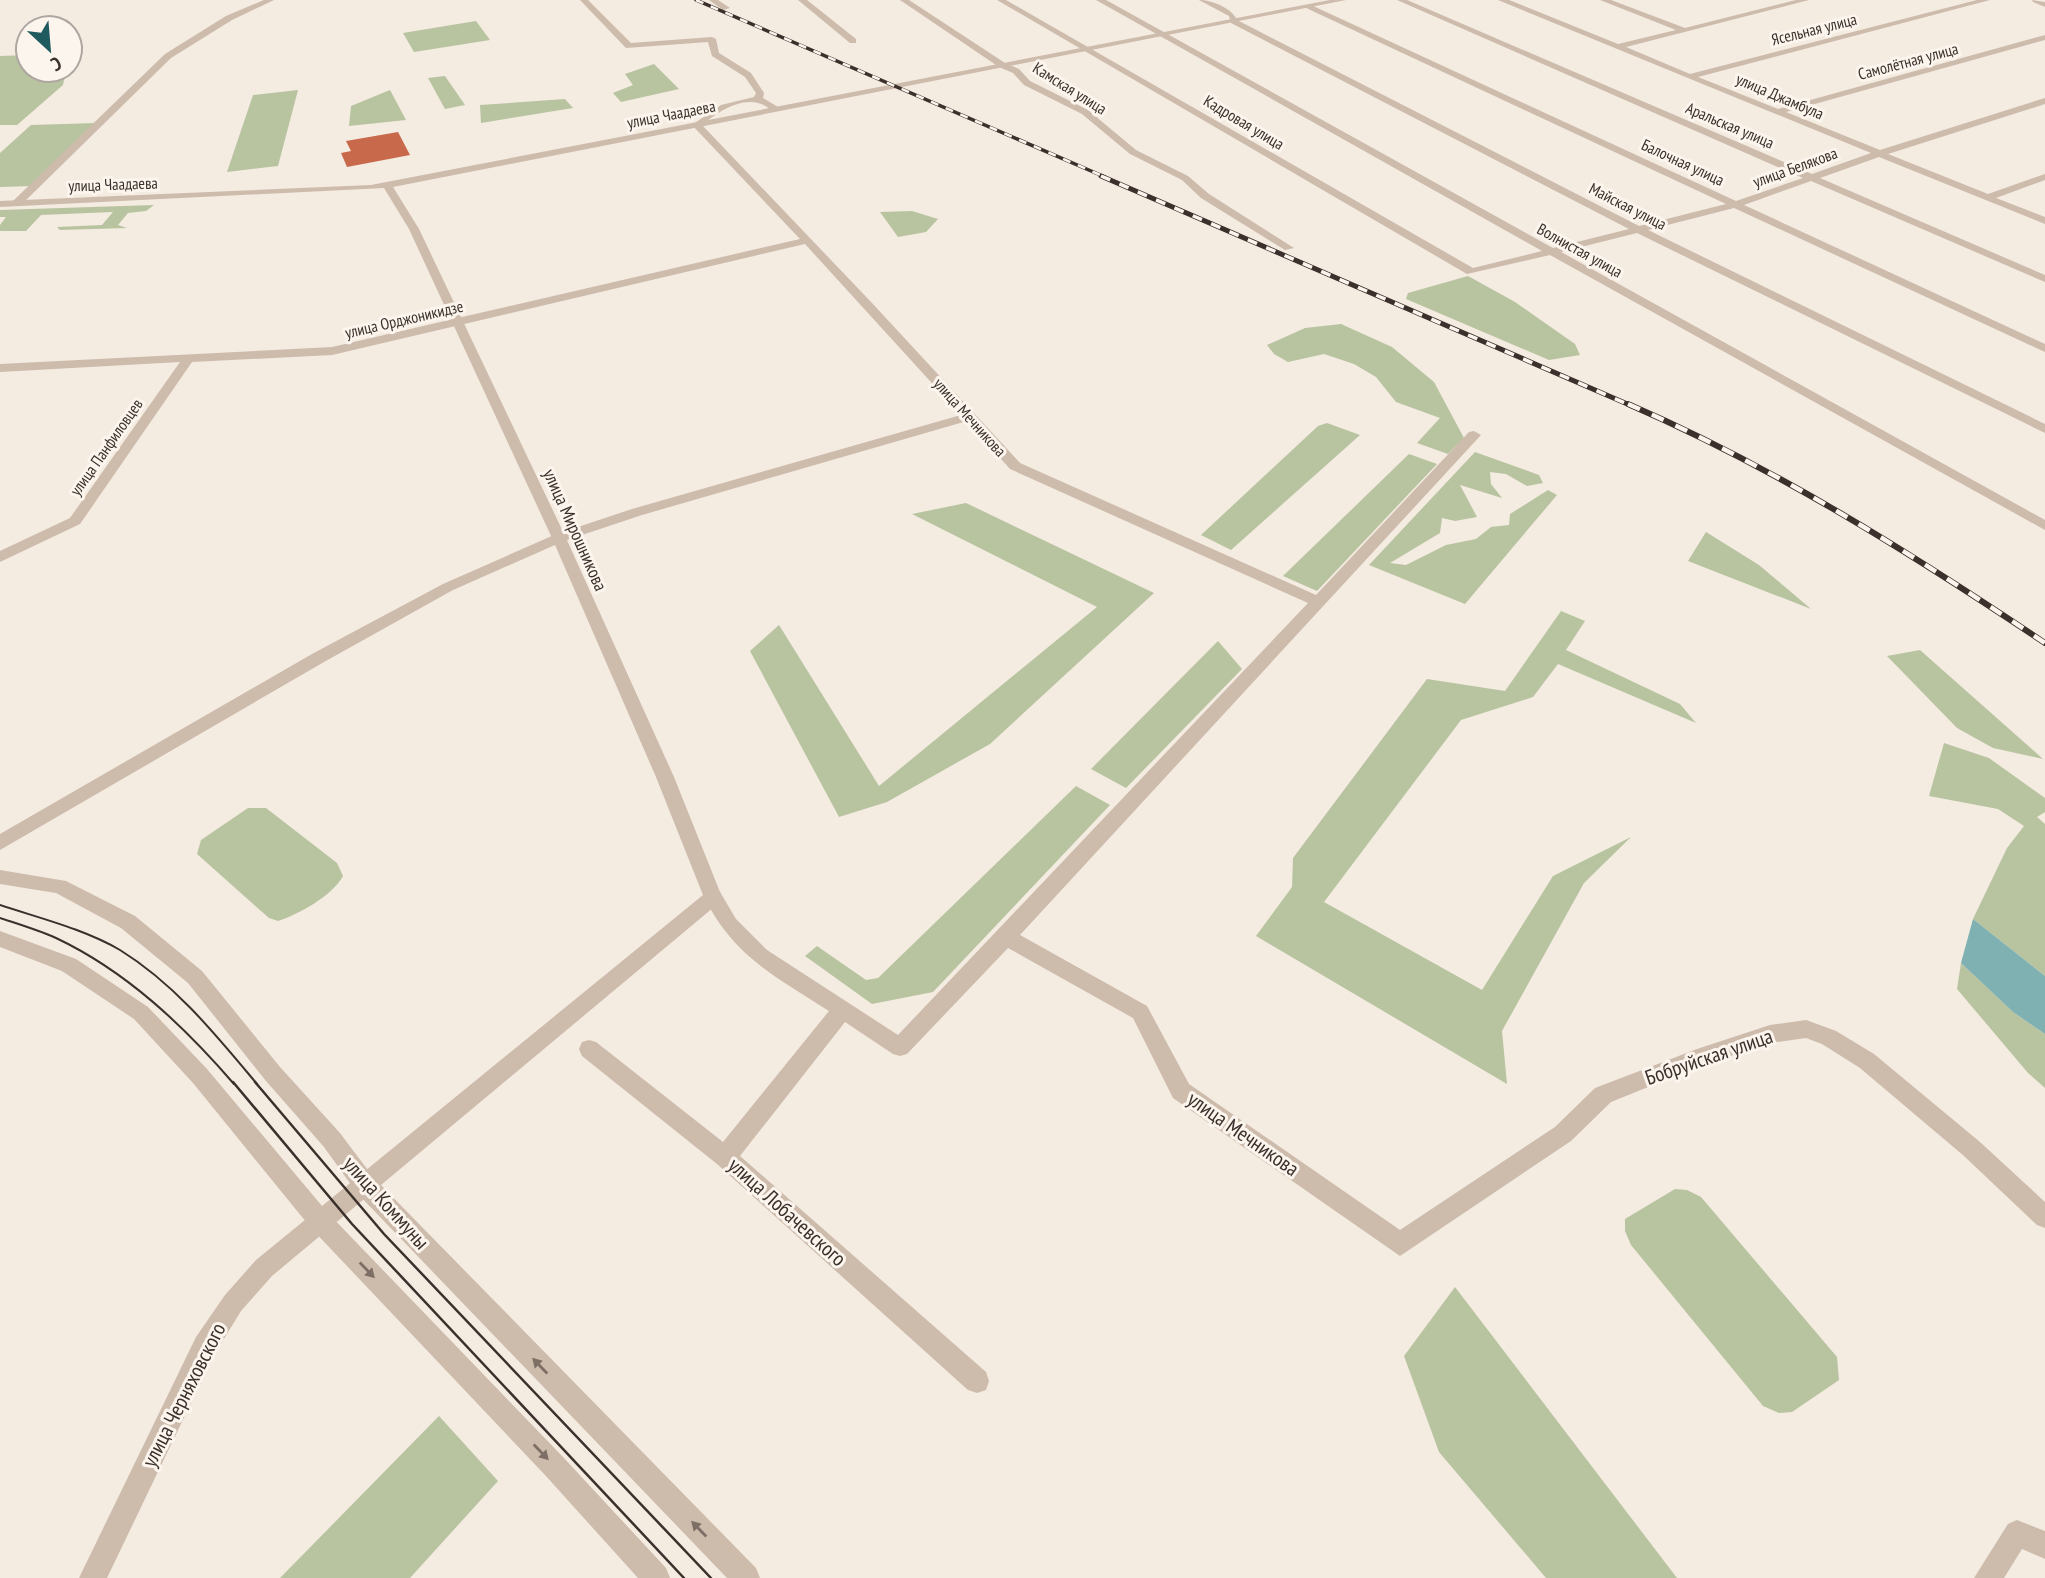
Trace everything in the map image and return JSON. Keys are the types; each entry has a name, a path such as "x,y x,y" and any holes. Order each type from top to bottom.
{"street":[{"path":"17,203 167,56 229,18 270,0"},
{"path":"584,0 629,46 712,39 715,54 748,75 760,93 758,99"},
{"path":"713,0 726,8"},
{"path":"802,0 853,41"},
{"name":"Камская улица","path":"904,0 1002,65 1016,71 1027,83 1085,112 1133,152 1185,178 1205,196 1289,248"},
{"name":"Кадровая улица","path":"1001,0 1471,272"},
{"name":"Волнистая улица","path":"1100,0 2044,524"},
{"name":"Майская улица","path":"1203,0 1232,15 1234,21 1639,230 2045,429"},
{"name":"улица Чаадаева","path":"0,204 388,186 1342,0"},
{"name":"Аральская улица","path":"1401,0 2045,279"},
{"name":"улица Джамбула","path":"1503,0 2045,221"},
{"path":"1604,0 1683,30"},
{"path":"1780,0 1790,3"},
{"path":"1618,47 1805,0"},
{"name":"Ясельная улица","path":"1691,75 1986,0"},
{"path":"2036,0 2045,5"},
{"name":"Балочная улица","path":"1308,7 2045,348"},
{"name":"Самолётная улица","path":"1778,112 2045,37"},
{"path":"697,125 723,106 758,99 770,104 775,110"},
{"name":"улица Белякова","path":"1471,272 1738,204 1878,154 2011,114 2045,101"},
{"name":"улица Мечникова","path":"697,125 1015,466 1319,603"},
{"path":"1986,198 2045,177"},
{"name":"улица Мирошникова","path":"388,186 414,229 559,538 676,803 713,897"},
{"name":"улица Орджоникидзе","path":"0,368 332,351 806,242"},
{"name":"улица Панфиловцев","path":"0,557 75,521 188,359"},
{"path":"0,843 318,658 448,587 559,538 637,512 970,416"},
{"path":"328,1214 713,897 729,925 760,956 900,1047 1474,435"},
{"name":"улица Коммуны","path":"0,877 59,886 128,922 195,977 273,1074 332,1140 365,1185 747,1578"},
{"name":"улица Мечникова","path":"1006,937 1140,1012 1181,1091 1400,1244"},
{"path":"0,939 69,965 141,1013 328,1214 656,1578"},
{"path":"725,1157 842,1010"},
{"name":"Бобруйская улица","path":"1400,1244 1563,1134 1603,1095 1697,1058 1770,1034 1806,1029 1829,1037 1867,1061 1972,1149 2045,1217"},
{"name":"улица Лобачевского","path":"589,1049 725,1157 977,1381"},
{"name":"улица Черняховского","path":"93,1578 205,1346 233,1303 264,1268 328,1214"},
{"path":"1989,1578 2017,1533 2045,1545"}],"green space":[{"path":"476,21 490,40 414,52 403,33"},
{"path":"0,56 14,56 14,84 63,84 17,125 0,125"},
{"path":"654,64 679,89 621,102 613,93 633,85 625,74"},
{"path":"445,76 465,105 445,109 428,78"},
{"path":"298,90 278,166 227,172 253,95"},
{"path":"390,90 406,120 349,126 351,106"},
{"path":"565,99 573,108 481,123 480,105"},
{"path":"97,123 32,186 0,187 0,153 31,125"},
{"path":"154,205 146,211 128,213 118,225 127,228 60,230 57,227 102,225 113,212 41,215 26,231 0,231 0,225 6,217 0,217 0,210"},
{"path":"912,211 938,219 926,232 898,237 880,212"},
{"path":"1468,276 1515,302 1575,344 1580,355 1549,360 1406,299 1408,293"},
{"path":"1341,324 1392,347 1434,382 1464,438 1448,454 1417,443 1440,418 1396,402 1376,377 1354,364 1324,354 1288,362 1274,354 1267,345 1305,328"},
{"path":"1327,423 1360,435 1231,550 1201,535 1318,426"},
{"path":"1475,452 1539,475 1543,483 1527,486 1506,474 1490,472 1491,484 1502,498 1460,485 1477,517 1455,521 1442,518 1440,533 1390,563 1406,565 1446,545 1476,539 1491,527 1509,525 1510,514 1548,490 1557,495 1465,604 1369,565"},
{"path":"1409,454 1437,464 1317,591 1283,576"},
{"path":"966,503 1154,593 990,744 887,802 839,817 750,651 779,625 879,786 1097,607 912,514"},
{"path":"1706,532 1759,565 1811,609 1688,561"},
{"path":"1561,611 1585,621 1566,650 1680,704 1696,723 1558,664 1533,697 1461,720 1324,902 1482,990 1553,876 1631,837 1584,883 1502,1031 1507,1084 1256,936 1292,887 1293,858 1427,679 1505,691"},
{"path":"1218,641 1242,669 1126,788 1091,769"},
{"path":"1920,650 2043,759 1993,748 1957,728 1887,656"},
{"path":"1944,743 1989,758 2045,798 2045,812 2037,817 2045,824 2045,976 1973,919 2007,848 2024,826 1998,809 1929,796"},
{"path":"1076,786 1110,805 933,992 872,1004 805,956 817,946 866,980 878,978"},
{"path":"248,808 266,808 337,863 343,876 338,883 323,897 295,914 278,921 269,918 197,854 201,840"},
{"path":"1961,963 2013,1012 2045,1034 2045,1088 2028,1073 1957,989"},
{"path":"1675,1189 1687,1190 1701,1197 1837,1357 1839,1380 1792,1412 1779,1413 1763,1406 1631,1245 1625,1231 1625,1219"},
{"path":"1455,1287 1677,1578 1546,1578 1439,1452 1404,1356"},
{"path":"439,1416 498,1481 410,1578 280,1578"}],"water":[{"path":"1973,919 2045,976 2045,1034 2013,1012 1961,963"}],"building":[{"path":"398,132 410,155 347,167 341,153 351,151 346,141"}],"tram line":[{"path":"0,905 92,936 120,950 177,994 257,1084"},
{"path":"0,918 56,938 82,951 130,983 195,1041 234,1084"},
{"path":"233,1082 352,1224 684,1578"},
{"path":"255,1082 384,1234 711,1578"}],"railway":[{"path":"696,0 1105,177"},
{"path":"1101,176 1632,406"},
{"path":"1628,404 1790,484 1894,545 2045,643"}]}
